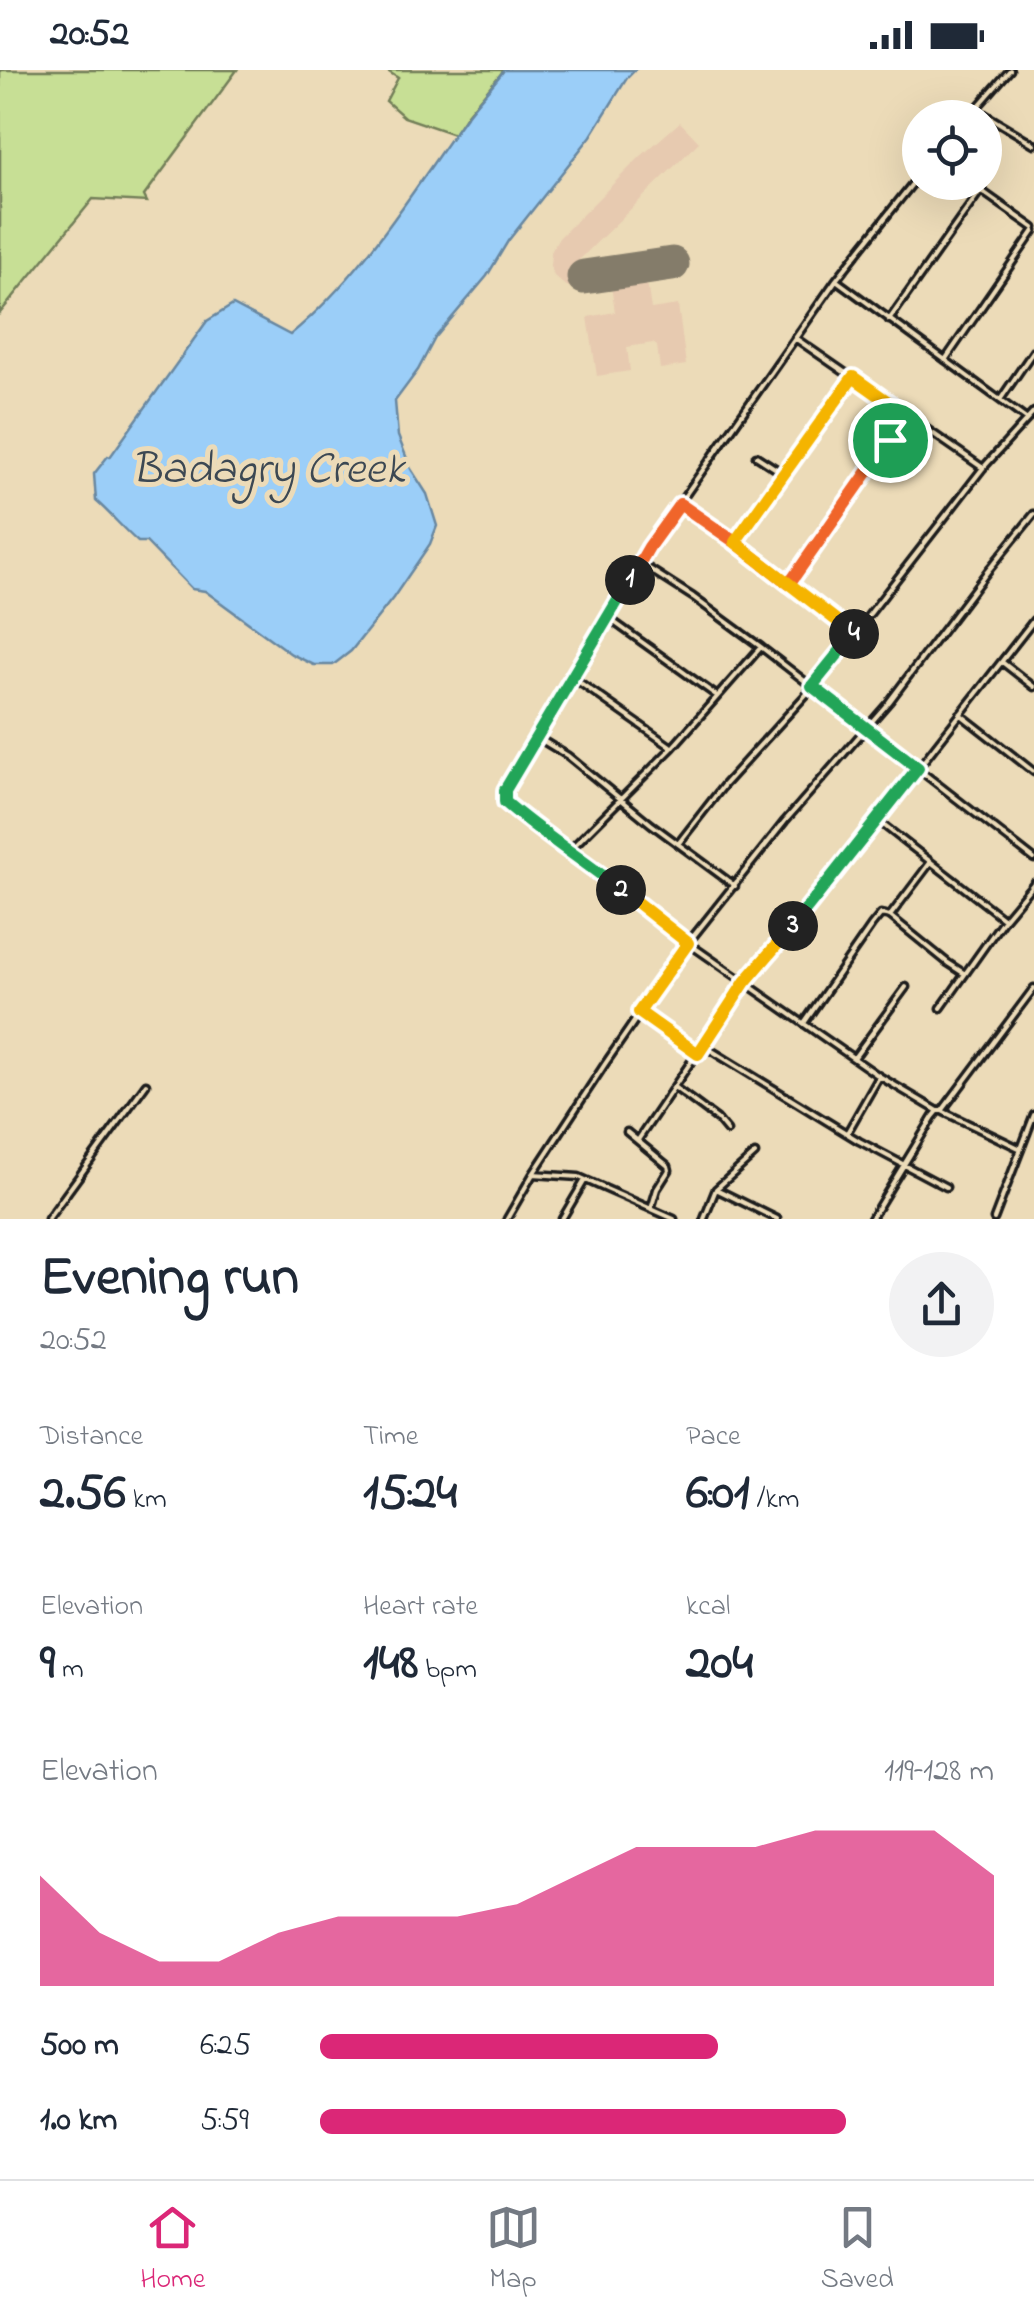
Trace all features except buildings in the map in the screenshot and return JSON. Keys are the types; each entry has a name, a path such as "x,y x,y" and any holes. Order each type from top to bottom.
{"street":[{"path":"984,100 1010,70"},
{"path":"1002,125 1034,144"},
{"path":"902,197 836,280 649,547 535,736 504,798 528,822 570,850 688,943 879,1076 940,1111 1021,1149"},
{"path":"889,320 973,200"},
{"path":"945,360 1034,230 994,200"},
{"path":"836,280 1027,420"},
{"path":"795,338 983,468"},
{"path":"1000,400 1034,350"},
{"path":"735,542 853,377"},
{"path":"678,844 855,634 983,468 1034,412"},
{"path":"789,584 908,416"},
{"path":"756,456 784,474"},
{"path":"680,504 855,634"},
{"path":"507,1219 639,1012 688,943 785,821 900,688 1034,514"},
{"path":"640,563 761,647 1034,858"},
{"path":"607,618 719,697"},
{"path":"638,1140 745,982 805,912 1034,620"},
{"path":"570,850 672,748 761,647"},
{"path":"1001,661 1034,687"},
{"path":"572,677 672,748"},
{"path":"960,714 1034,772"},
{"path":"535,736 568,756 735,886"},
{"path":"877,820 1004,919"},
{"path":"890,916 930,863"},
{"path":"941,1008 1034,883"},
{"path":"804,1023 881,914 890,916 965,974"},
{"path":"854,1058 906,987"},
{"path":"871,1219 940,1111 1034,988"},
{"path":"639,1012 698,1054"},
{"path":"703,1045 847,1134 946,1187"},
{"path":"847,1134 879,1076"},
{"path":"48,1219 146,1084"},
{"path":"674,1087 718,1120 726,1132"},
{"path":"994,1219 1034,1115"},
{"path":"627,1132 668,1166 650,1209"},
{"path":"1024,1142 1034,1148"},
{"path":"704,1219 716,1189 755,1154"},
{"path":"533,1174 585,1179 674,1219"},
{"path":"562,1219 585,1179"},
{"path":"716,1189 776,1219"}],"shaded area":[{"path":"680,122 699,142 579,260 583,288 563,284 550,266 551,252 559,238"},
{"path":"670,251 674,278 647,283 651,309 678,305 686,365 660,369 657,346 653,343 627,347 630,371 597,376 588,317 615,312 611,286 586,290 582,263"}],"green space":[{"path":"0,70 237,70 144,196 147,202 93,199 0,313"},
{"path":"386,70 504,70 454,134 404,117 386,101 398,78"}],"water":[{"name":"Badagry Creek","path":"504,70 635,70 591,136 508,241 487,276 435,338 395,401 398,436 411,469 427,494 437,526 430,544 393,598 351,651 333,665 314,665 291,654 205,591 192,589 146,542 138,542 96,501 94,474 207,321 233,305 290,335 316,312 363,260"}],"runway":[{"path":"584,277 672,264"}],"route":[{"path":"890,440 789,584 680,504 649,547 505,790 505,802 528,822 570,850 688,943 639,1012 698,1054 745,982 918,768 812,686 855,634 789,584 735,542 853,377 908,416 890,440"}]}
